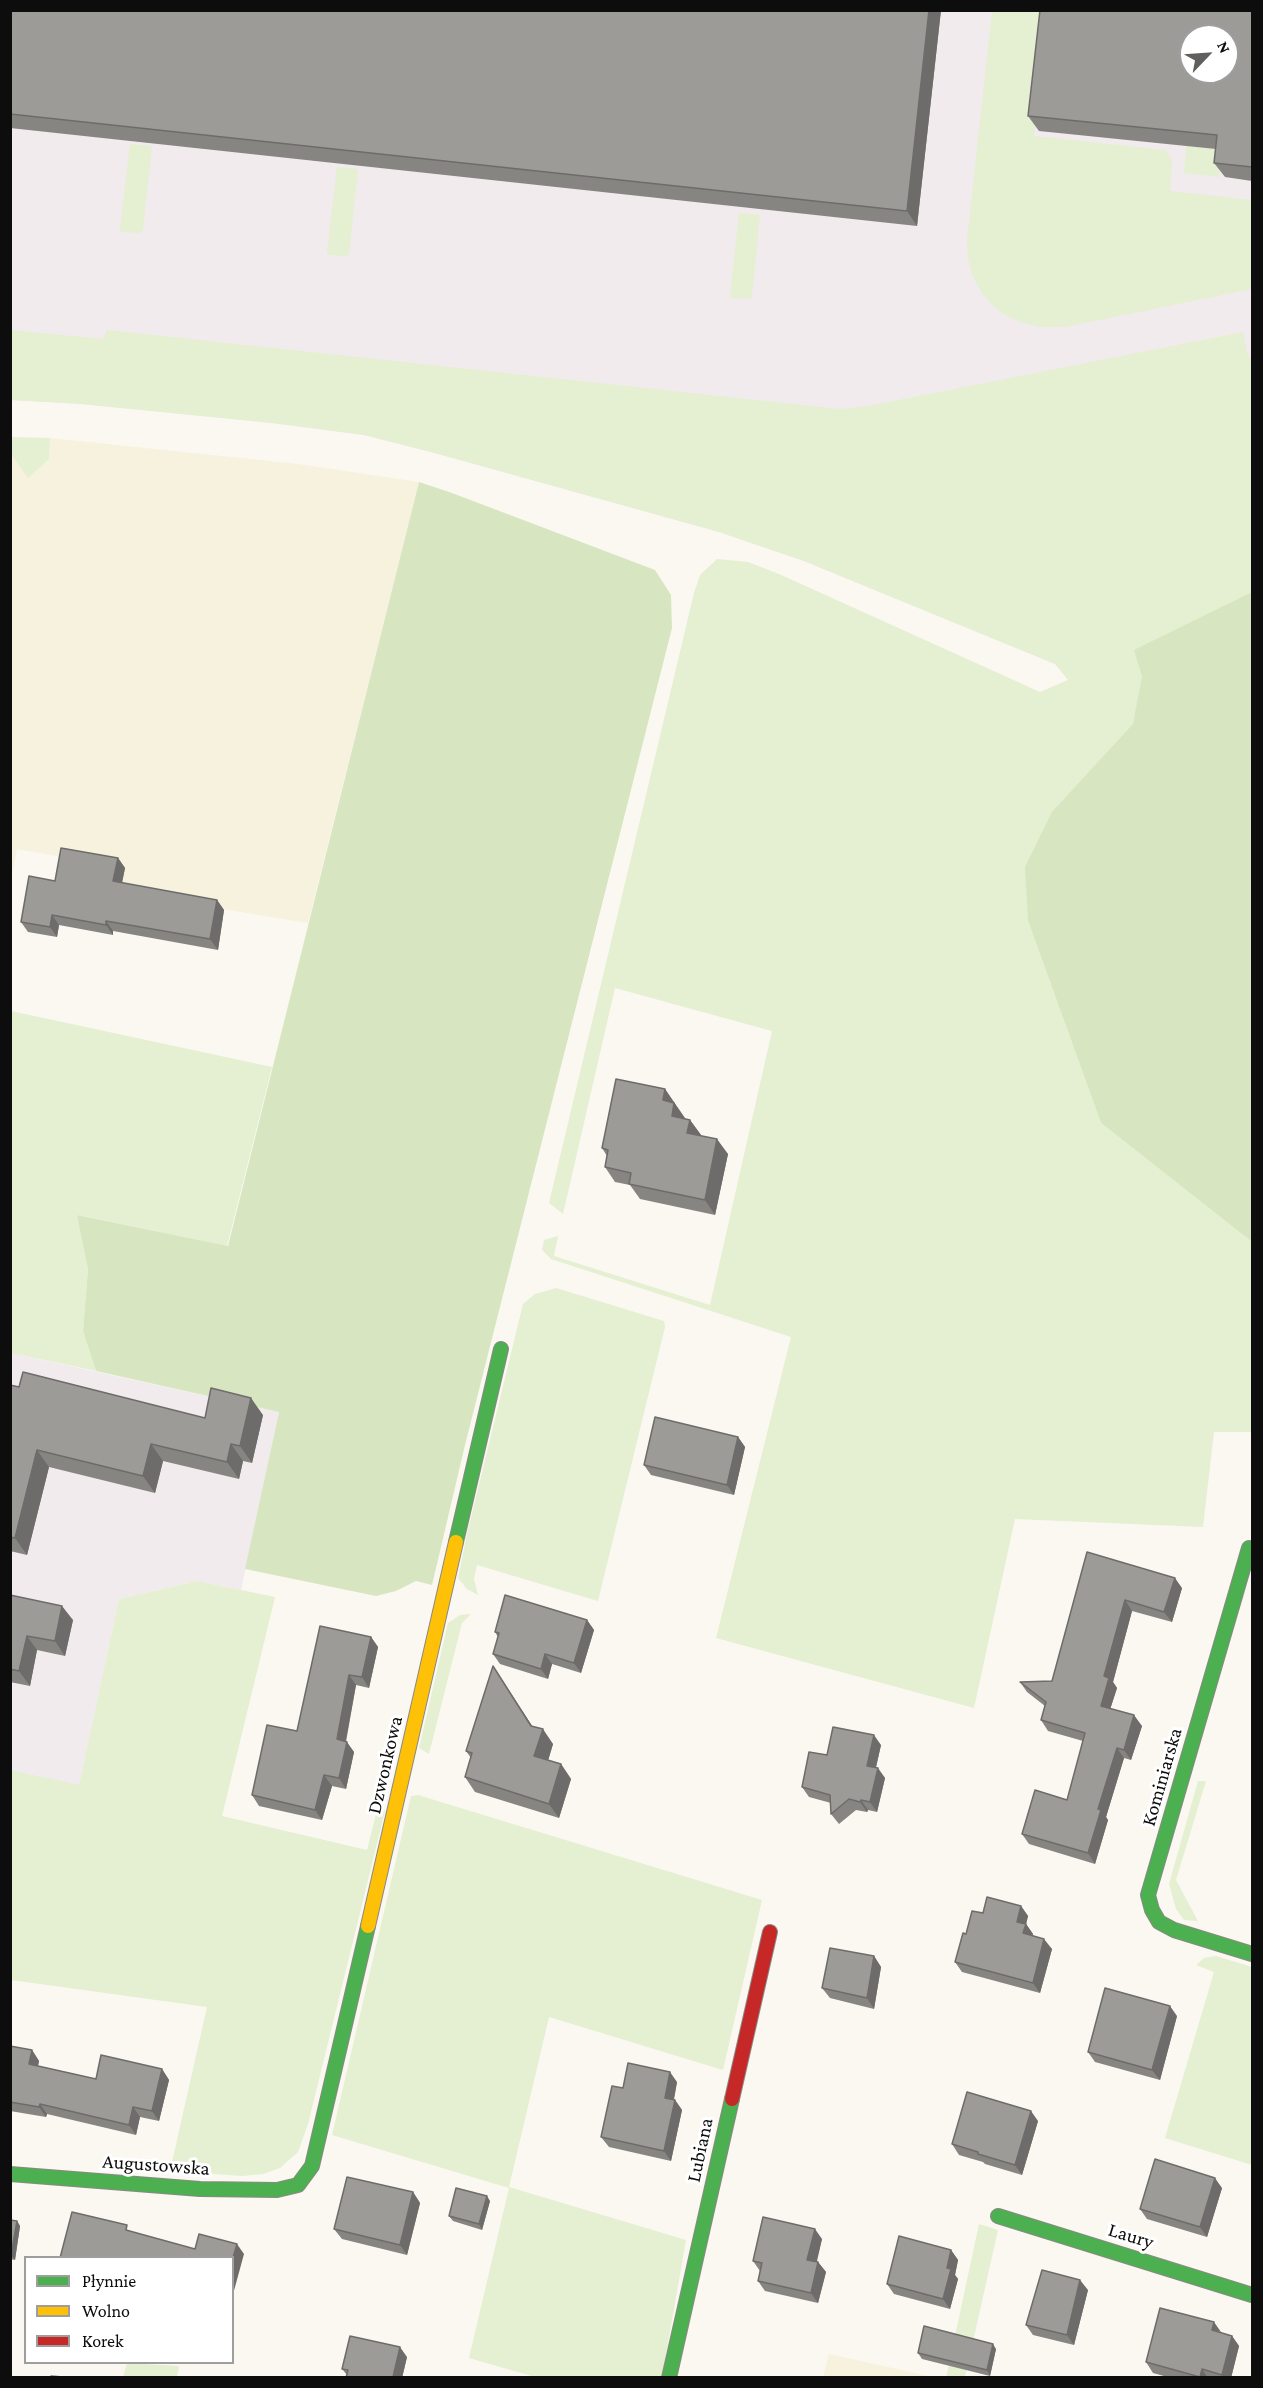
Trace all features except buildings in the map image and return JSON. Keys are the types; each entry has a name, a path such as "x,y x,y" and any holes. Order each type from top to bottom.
{"street":[{"name":"Dzwonkowa","path":"298,2185 312,2166 321,2136 501,1349"},
{"name":"Kominiarska","path":"1249,1548 1148,1894 1152,1910 1159,1922 1174,1930 1252,1954"},
{"name":"Lubiana","path":"669,2378 770,1932"},
{"name":"Augustowska","path":"10,2174 200,2189 277,2190 298,2185"},
{"name":"Laury","path":"998,2216 1252,2295"}],"shaded area":[{"path":"10,11 1252,11 1252,545 1055,664 804,561 719,532 431,452 364,435 272,423 81,404 11,400"},
{"path":"50,438 298,464 419,482 308,923 120,892 124,868 17,849 11,880 11,456 28,477 49,459"},
{"path":"11,1353 279,1412 241,1590 197,1581 119,1599 79,1786 11,1770"},
{"path":"829,2354 933,2377 823,2377"}],"green space":[{"path":"992,11 1047,11 1034,136 1166,150 1172,162 1170,191 1252,200 1252,289 1065,327 1041,327 1023,323 1005,315 993,306 973,277 968,259 967,240"},
{"path":"130,144 152,146 143,231 139,233 121,232 120,229"},
{"path":"1186,146 1227,150 1220,160 1219,177 1184,173"},
{"path":"337,167 358,169 349,254 346,256 329,255 327,252"},
{"path":"739,213 760,215 750,299 731,298 730,295"},
{"path":"10,330 103,339 107,330 840,409 868,406 1243,332 1248,357 1252,357 1252,592 1230,604 1142,676 1134,724 1028,921 1101,1123 1252,1242 1252,1432 1214,1432 1203,1527 1015,1519 974,1708 716,1638 791,1337 551,1259 542,1250 544,1240 558,1236 554,1256 710,1305 772,1031 615,988 563,1214 549,1203 700,575 717,559 748,562 1040,692 1068,680 1055,664 804,561 719,532 364,435 272,423 81,404 11,400"},
{"path":"11,437 50,438 49,459 28,478 11,456"},
{"path":"419,482 655,570 671,595 672,628 465,1445 432,1585 416,1581 396,1591 376,1596 245,1569 279,1412 96,1371 83,1331 88,1269 77,1215 228,1246"},
{"path":"1252,592 1252,1242 1101,1123 1028,921 1025,867 1052,812 1133,724 1142,676 1134,650"},
{"path":"11,1011 272,1067 227,1246 78,1215 88,1269 83,1331 96,1371 11,1353"},
{"path":"556,1288 664,1321 665,1327 598,1601 477,1565 474,1579 478,1595 467,1589 458,1578 523,1304 535,1294"},
{"path":"197,1581 275,1597 222,1816 367,1850 379,1802 385,1811 308,2124 298,2152 280,2168 263,2174 242,2176 170,2171 207,2007 11,1980 11,1770 79,1785 119,1599"},
{"path":"471,1614 462,1623 429,1754 419,1748 448,1623 460,1615"},
{"path":"1198,1781 1206,1781 1176,1880 1198,1921 1184,1920 1176,1909 1169,1884"},
{"path":"418,1795 762,1900 723,2070 549,2017 509,2187 686,2240 662,2377 535,2377 469,2358 509,2188 332,2135 411,1796"},
{"path":"1216,1956 1252,1967 1252,2165 1165,2138 1214,1972 1196,1965 1204,1958"},
{"path":"979,2224 998,2230 965,2377 946,2378"},
{"path":"127,2364 179,2366 177,2377 123,2377"}],"traffic: fast":[{"path":"456,1542 501,1349"},
{"path":"1249,1548 1148,1895 1152,1910 1159,1922 1174,1930 1252,1954"},
{"path":"10,2174 200,2189 277,2190 298,2185 312,2166 368,1926"},
{"path":"669,2378 732,2099"},
{"path":"998,2216 1252,2295"}],"traffic: slow":[{"path":"368,1926 456,1542"}],"traffic: jam":[{"path":"732,2099 770,1932"}]}
